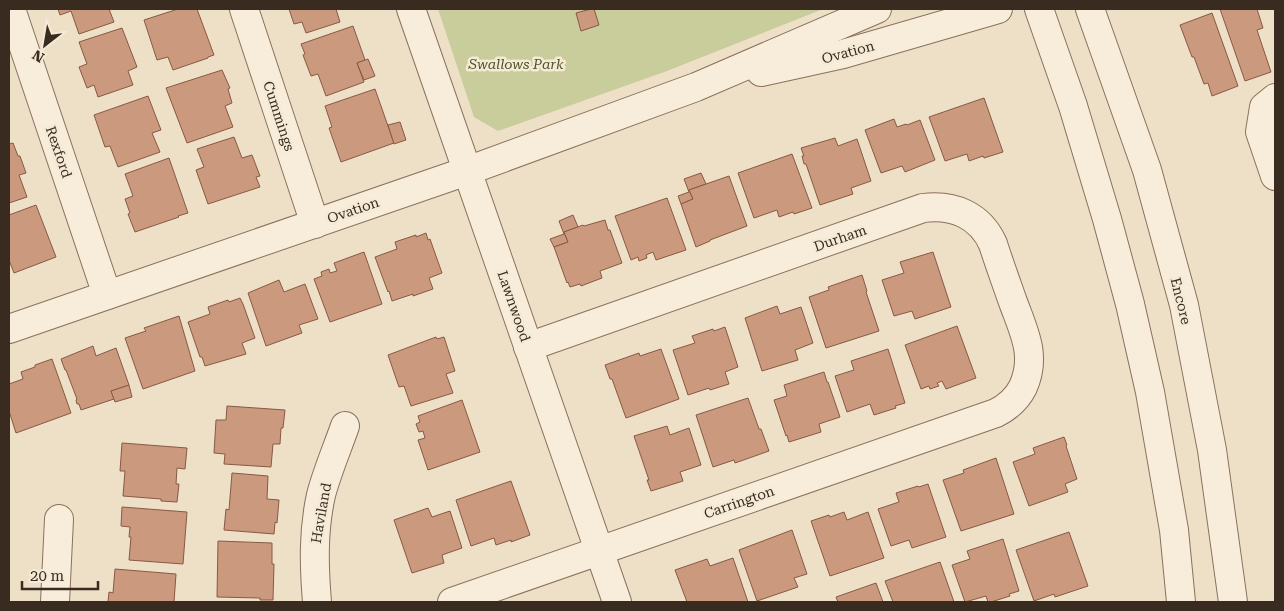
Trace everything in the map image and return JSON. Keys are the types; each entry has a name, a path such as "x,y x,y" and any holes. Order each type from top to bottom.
{"street":[{"name":"Rexford","path":"11,9 107,295"},
{"name":"Cummings","path":"244,9 315,224"},
{"name":"Lawnwood","path":"411,9 617,602"},
{"name":"Ovation","path":"9,329 467,171 696,87 877,9"},
{"name":"Ovation","path":"696,87 843,54 998,9"},
{"path":"1039,9 1073,106 1130,304 1150,392 1174,530 1181,602"},
{"name":"Encore","path":"1090,9 1147,170 1184,305 1212,450 1233,602"},
{"path":"1275,98 1264,107 1260,132 1275,176"},
{"name":"Durham","path":"528,346 923,208 946,207 969,216 987,233 993,244 1030,358 1029,370 1020,393"},
{"name":"Carrington","path":"452,602 996,413 1008,406 1020,393"},
{"name":"Haviland","path":"317,602 314,558 318,517 325,483 345,426"},
{"path":"55,602 59,519"}],"green space":[{"name":"Swallows Park","path":"438,9 823,9 667,71 498,131 474,117"}],"building":[{"path":"58,9 109,9 114,22 79,34 71,11 60,15"},
{"path":"178,9 197,9 214,55 173,70 168,57 157,60 144,20"},
{"path":"289,9 336,9 340,22 306,33 302,22 294,24"},
{"path":"594,9 599,25 581,31 576,13"},
{"path":"1220,9 1257,9 1263,28 1257,30 1271,72 1245,81"},
{"path":"1212,13 1238,86 1212,96 1208,83 1204,84 1180,25"},
{"path":"353,26 365,60 357,63 364,82 326,96 318,74 311,76 301,44"},
{"path":"122,28 137,67 128,71 133,85 98,97 94,85 87,88 79,67 87,64 79,42"},
{"path":"368,59 375,76 364,80 357,63"},
{"path":"222,70 230,88 228,89 232,103 225,106 233,127 187,143 166,88"},
{"path":"375,89 394,143 341,162 329,128 332,127 325,106"},
{"path":"148,96 161,130 152,133 160,152 118,167 110,146 105,147 94,115"},
{"path":"984,98 1003,152 969,161 967,154 945,161 929,117"},
{"path":"894,119 897,127 920,120 935,160 905,172 902,166 881,173 865,130"},
{"path":"400,122 406,140 394,144 388,125"},
{"path":"234,137 242,158 252,155 260,176 256,177 260,187 208,204 196,170 204,167 197,149"},
{"path":"835,138 838,146 857,139 871,181 851,188 853,194 820,205 806,164 804,164 801,148"},
{"path":"13,143 26,173 19,175 27,197 9,203 9,144"},
{"path":"792,154 812,208 779,217 777,210 754,218 738,173"},
{"path":"169,158 188,213 135,232 125,199 133,196 125,174"},
{"path":"701,173 706,184 689,190 693,199 681,204 678,196 689,192 684,179"},
{"path":"729,176 747,226 696,247 681,204 693,199 689,190"},
{"path":"667,198 686,250 656,260 653,252 646,255 647,258 639,261 638,257 631,260 615,216"},
{"path":"36,205 56,257 14,273 9,260 9,215"},
{"path":"573,215 578,227 564,232 568,242 554,247 550,239 564,234 559,221"},
{"path":"605,220 622,263 600,271 602,278 581,286 580,284 570,287 554,247 568,242 564,232"},
{"path":"426,233 442,273 429,278 433,289 392,301 375,257 397,249 395,242"},
{"path":"364,252 382,304 330,322 314,279 322,276 321,272 329,269 330,273 337,271 334,263"},
{"path":"933,252 951,307 915,319 912,311 894,316 882,280 904,273 900,262"},
{"path":"862,275 879,331 826,348 809,297 829,290 828,287"},
{"path":"279,280 284,292 305,284 318,319 299,325 302,333 266,346 248,293"},
{"path":"240,298 255,338 242,343 246,354 205,366 188,322 210,314 208,307"},
{"path":"777,306 780,314 801,307 813,343 795,350 798,360 762,371 745,318"},
{"path":"179,316 195,371 143,389 125,338 146,331 144,328"},
{"path":"957,326 976,378 946,389 942,381 937,383 939,386 930,389 929,386 921,389 905,345"},
{"path":"725,327 738,367 725,372 729,384 688,395 673,350 695,343 692,336"},
{"path":"436,337 437,339 444,337 455,371 446,374 453,393 411,406 404,386 399,387 388,355"},
{"path":"93,346 96,356 116,348 129,385 111,391 114,399 81,410 79,404 77,404 77,399 61,359"},
{"path":"661,349 679,399 626,418 605,365 639,353 640,356"},
{"path":"888,349 905,403 874,415 870,404 847,412 835,376 854,370 851,361"},
{"path":"52,359 71,413 16,433 9,411 9,384 23,379 21,372"},
{"path":"824,372 840,417 819,424 821,432 789,442 774,400 787,396 784,385"},
{"path":"129,385 132,397 115,402 111,391"},
{"path":"748,398 769,451 735,463 734,460 713,467 696,415"},
{"path":"462,400 480,452 428,470 418,440 425,438 423,431 419,432 416,424 420,422 418,416"},
{"path":"227,406 285,410 280,444 273,444 271,467 224,464 225,454 214,453 216,420 226,420"},
{"path":"667,426 670,435 689,428 701,465 680,472 683,481 651,491 634,436"},
{"path":"1064,437 1077,479 1065,484 1068,492 1029,506 1013,462 1035,454 1033,448"},
{"path":"122,443 187,448 185,469 177,468 176,484 179,484 177,502 123,496 125,471 120,471"},
{"path":"996,458 1014,514 961,531 943,480 964,473 963,470"},
{"path":"232,473 268,476 267,499 279,500 274,534 224,530 226,509 229,510"},
{"path":"511,481 530,535 496,545 494,538 471,546 456,500"},
{"path":"928,484 946,537 912,548 909,540 891,546 878,509 899,502 896,493"},
{"path":"122,507 187,512 183,564 129,560 130,527 121,526"},
{"path":"428,508 432,517 450,511 462,548 442,555 444,563 412,573 394,520"},
{"path":"844,512 847,520 868,512 884,558 830,576 811,521"},
{"path":"792,530 807,574 794,578 798,587 757,601 739,550"},
{"path":"1069,532 1088,586 1055,597 1054,594 1034,601 1016,550"},
{"path":"1003,539 1019,591 991,602 988,602 986,596 965,602 952,565 970,559 967,551"},
{"path":"218,541 272,543 272,564 274,564 273,600 217,597"},
{"path":"733,558 748,602 687,602 675,570 707,559 710,566"},
{"path":"940,562 954,602 893,602 885,581"},
{"path":"115,569 176,574 174,602 108,602 109,592 113,593"},
{"path":"876,583 883,602 838,602 836,597"}]}
